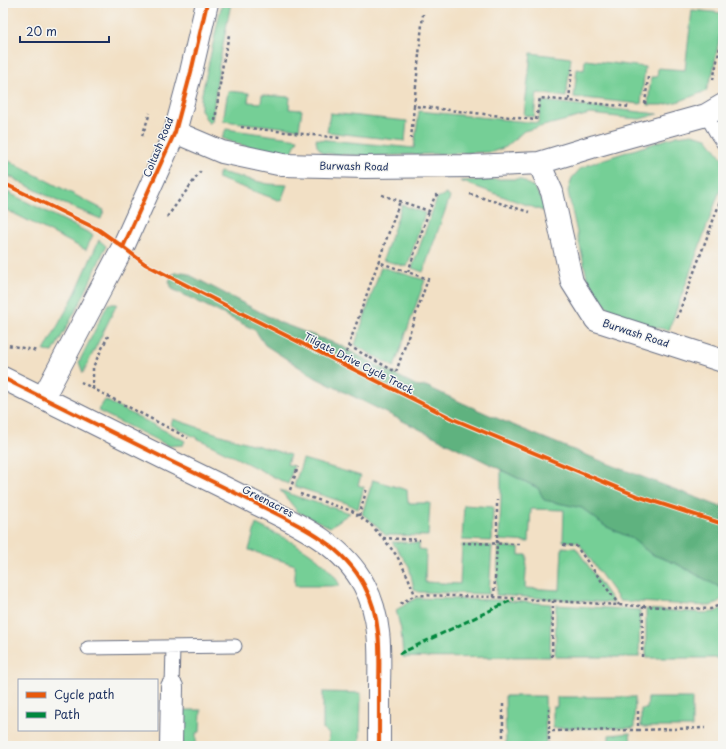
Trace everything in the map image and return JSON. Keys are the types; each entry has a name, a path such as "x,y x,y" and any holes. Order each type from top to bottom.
{"street":[{"name":"Coltash Road","path":"43,398 123,246 175,132 192,72 207,3"},
{"name":"Burwash Road","path":"175,132 222,152 283,165 365,167 474,166 539,163 715,110"},
{"name":"Burwash Road","path":"539,163 552,192 572,282 596,320 723,361"},
{"name":"Greenacres","path":"3,378 299,526 320,538 335,550 351,567 364,585 378,623 380,654 378,746"},
{"path":"171,746 172,687"}],"lane":[{"path":"715,110 718,136 723,143"},
{"path":"172,646 172,687"},
{"path":"88,648 235,646"}],"path":[{"path":"410,146 423,14"},
{"path":"715,110 708,97 716,72 723,33"},
{"path":"569,100 572,68"},
{"path":"644,108 648,76"},
{"path":"414,106 536,120 540,98 637,107"},
{"path":"141,139 151,111"},
{"path":"238,127 348,139"},
{"path":"668,343 723,194"},
{"path":"342,364 400,201"},
{"path":"408,272 429,211"},
{"path":"349,346 396,372 428,279 378,262"},
{"path":"290,490 298,467"},
{"path":"359,516 367,488"},
{"path":"494,597 497,543 497,500"},
{"path":"383,538 420,540"},
{"path":"462,542 520,544"},
{"path":"563,545 576,546 619,605"},
{"path":"398,605 415,595 494,597 712,609 723,603"},
{"path":"552,657 553,601"},
{"path":"642,658 643,606"},
{"path":"503,704 503,746"},
{"path":"549,708 549,746"},
{"path":"638,709 638,730"},
{"path":"549,731 705,728"}],"green space":[{"path":"222,3 231,3 219,65 212,121 209,124 201,110 201,98"},
{"path":"692,10 723,13 713,72 706,91 680,101 663,105 648,105 651,77 657,77 658,68 685,70"},
{"path":"531,53 571,58 566,97 537,93 534,117 524,115"},
{"path":"585,60 645,67 641,104 574,97 577,69 584,70"},
{"path":"228,91 249,93 248,102 261,103 262,95 290,97 289,109 302,110 299,129 223,121"},
{"path":"542,101 658,114 640,119 590,114 524,131 506,147 492,152 373,156 323,153 317,146 316,139 414,148 419,111 538,123"},
{"path":"330,113 407,121 405,141 327,132"},
{"path":"226,129 298,139 292,152 266,150 238,144 222,138"},
{"path":"692,134 707,138 723,159 723,182 669,330 648,326 630,319 609,309 598,297 587,277 568,191 572,178 581,168 598,161 677,136"},
{"path":"3,158 104,210 101,219 55,200 3,173"},
{"path":"220,172 268,184 287,185 281,201 217,178"},
{"path":"520,179 535,188 546,212 460,181"},
{"path":"3,190 93,235 86,250 3,208"},
{"path":"446,194 450,197 423,272 412,268 437,198"},
{"path":"402,205 425,213 407,267 383,260"},
{"path":"99,240 106,246 82,299 53,352 44,351 75,294"},
{"path":"381,267 425,280 394,367 355,345"},
{"path":"184,272 281,323 342,346 419,387 426,386 535,434 721,507 723,503 723,589 675,563 651,554 631,538 605,526 582,508 544,500 538,488 316,378 265,345 255,330 172,289 169,281 174,273"},
{"path":"108,304 117,304 83,373 79,362"},
{"path":"105,400 185,441 183,445 169,446 98,411"},
{"path":"173,419 224,436 290,455 287,464 294,466 288,484 171,425"},
{"path":"303,459 361,476 358,485 364,487 358,509 346,503 294,486"},
{"path":"501,470 538,488 545,500 582,508 605,526 631,538 651,554 675,563 723,589 723,598 710,606 620,601 578,542 563,541 564,510 531,509 529,542 499,540"},
{"path":"373,480 407,490 408,503 430,503 428,536 385,535 375,524 362,514"},
{"path":"280,490 350,513 330,527 298,512"},
{"path":"464,505 493,507 492,541 462,540"},
{"path":"256,524 297,545 316,557 332,573 340,586 295,586 295,565 249,550"},
{"path":"392,542 419,543 419,549 426,550 425,582 460,584 462,545 492,546 489,594 418,592 414,589 409,566"},
{"path":"499,546 519,548 519,555 527,555 525,588 560,590 562,547 576,548 614,603 496,595"},
{"path":"416,598 497,600 551,604 550,657 403,657 401,630 396,610"},
{"path":"556,605 640,610 639,657 555,657"},
{"path":"723,608 722,658 646,658 646,609 705,613 715,612"},
{"path":"323,692 361,693 359,746 328,746 329,734 323,729"},
{"path":"505,696 545,696 546,746 506,746"},
{"path":"557,697 635,697 634,728 553,728 553,707 557,707"},
{"path":"648,698 692,698 692,727 641,727 641,709 647,709"},
{"path":"183,710 201,710 200,732 196,733 196,746 182,746"},
{"path":"630,733 631,746 609,746 609,735"}],"marked path":[{"path":"399,654 514,599"}],"cycle path":[{"path":"123,247 175,132 207,3"},
{"name":"Tilgate Drive Cycle Track","path":"3,183 99,230 145,264 453,419 637,496 723,524"},
{"path":"3,378 286,518 316,536 343,557 355,570 364,585 374,609 379,647 379,746"}]}
